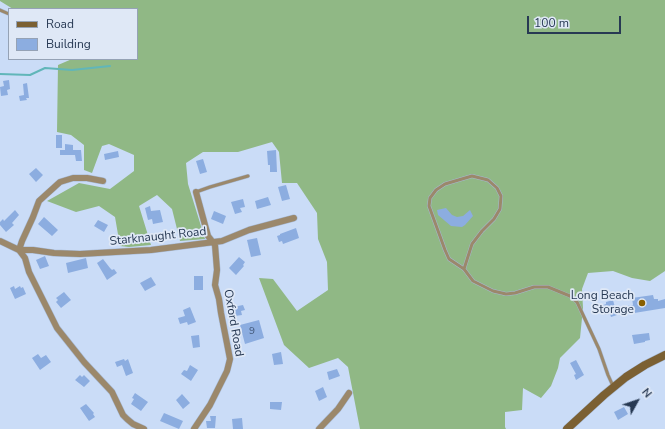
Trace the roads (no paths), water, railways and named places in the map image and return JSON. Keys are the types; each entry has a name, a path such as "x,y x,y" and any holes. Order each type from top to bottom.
{"main road":[{"path":"567,429 614,387 645,365 665,355"}],"street":[{"path":"103,181 87,178 73,178 60,182 39,201 22,241 20,250 29,272 57,328 84,362 112,392 123,415 133,424 144,429"},
{"name":"Oxford Road","path":"194,429 210,405 227,371 230,359 215,285 217,270 215,245 208,236 196,192"},
{"name":"Starknaught Road","path":"20,250 54,253 102,254 212,243 233,237 249,230 294,218"},
{"path":"0,241 20,250"},
{"path":"319,429 338,409 349,393"}],"lane":[{"path":"196,192 248,176"},
{"path":"464,269 472,244 494,219 500,209 501,196 497,188 488,180 472,176 445,184 436,190 430,198 429,206 444,250 450,258 464,269 473,281 485,288 506,294 515,293 534,287 548,287 570,296 577,302 599,349 614,387"}],"waterway":[{"path":"0,74 30,75 45,68 72,70 110,66"}],"place":[{"name":"Long Beach Storage","path":"642,303"}]}
